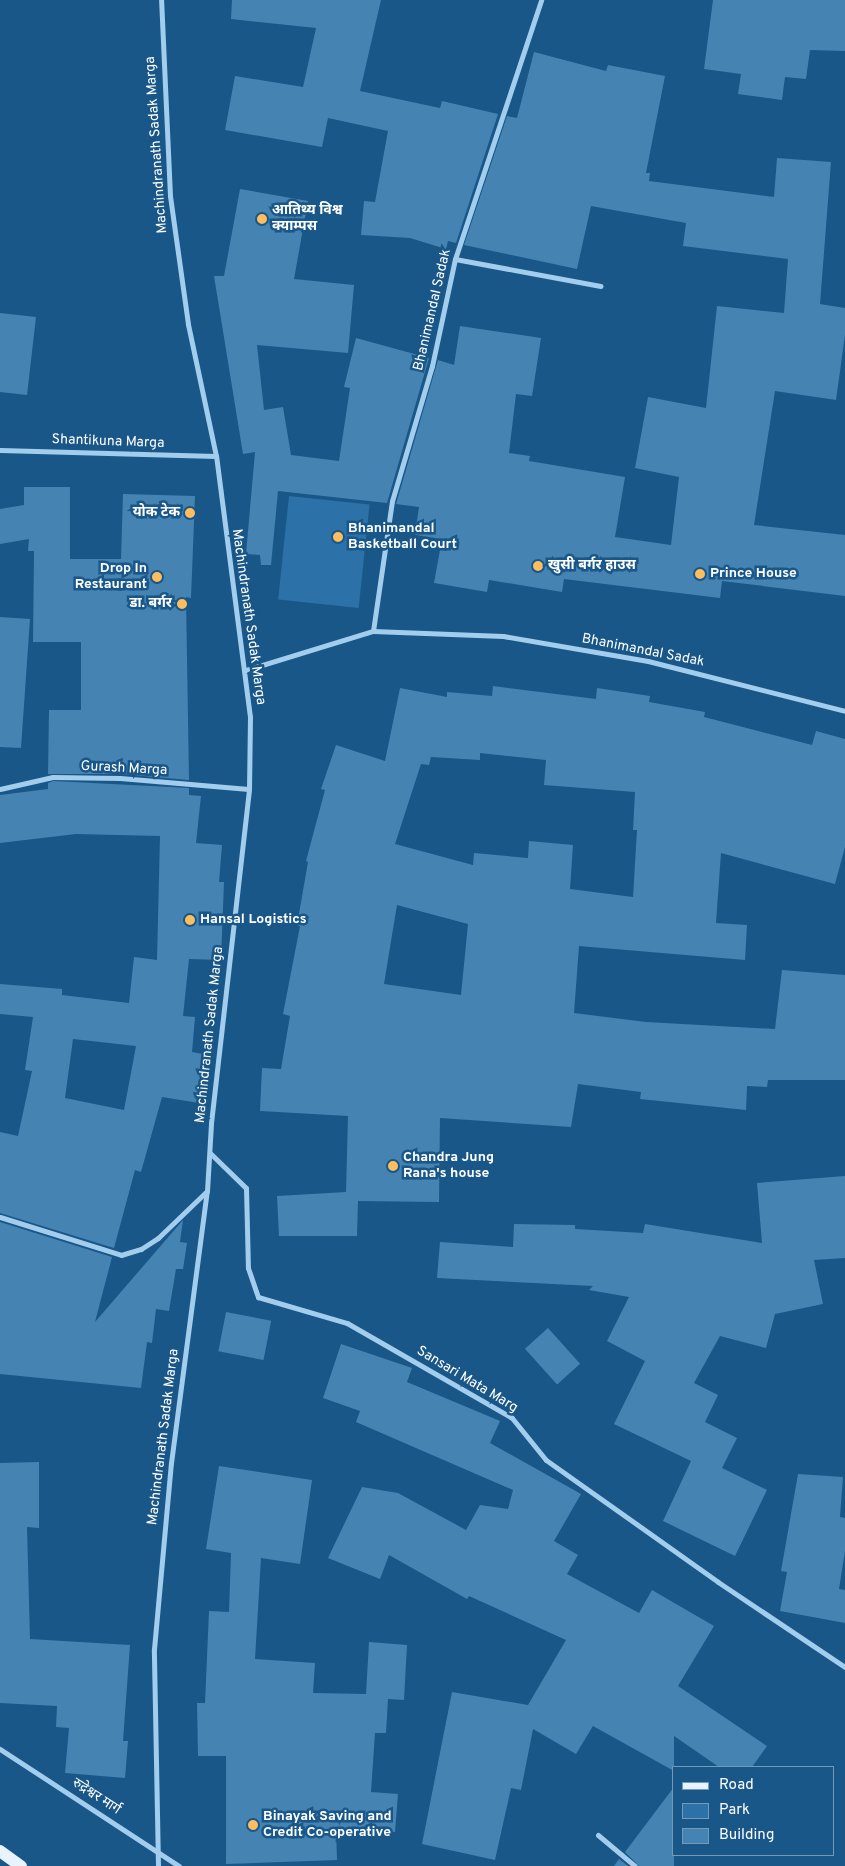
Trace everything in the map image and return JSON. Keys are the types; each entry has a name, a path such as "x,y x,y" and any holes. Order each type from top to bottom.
{"main road":[{"path":"0,1851 21,1866"}],"street":[{"name":"Machindranath Sadak Marga","path":"158,1866 156,1850 154,1649 171,1464 207,1191 210,1123 249,789 250,717 246,670 216,456 188,324 170,196 161,0"},
{"name":"Bhanimandal Sadak","path":"373,631 392,501 432,366 455,259 541,0"},
{"path":"455,259 601,286"},
{"name":"Shantikuna Marga","path":"0,450 216,456"},
{"name":"Bhanimandal Sadak","path":"246,670 373,631 512,638 648,661 845,711"},
{"name":"Gurash Marga","path":"0,789 63,777 120,778 249,789"},
{"name":"Sansari Mata Marg","path":"210,1153 246,1188 248,1268 258,1297 284,1307 347,1323 512,1418 546,1460 718,1582 845,1667"},
{"path":"0,1217 121,1255 141,1249 158,1238 207,1191"},
{"name":"रुद्रेश्वर मार्ग","path":"0,1748 180,1866"},
{"path":"598,1835 635,1866"}],"green space":[{"path":"289,496 370,504 359,608 278,599"}],"building":[{"path":"232,0 381,0 360,91 440,108 442,101 498,114 456,243 448,241 446,249 410,238 361,235 364,201 375,202 388,131 328,118 322,147 225,130 235,76 303,87 316,28 231,19"},
{"path":"713,0 845,0 845,51 810,50 806,79 785,77 782,100 738,94 741,74 704,69"},
{"path":"534,52 606,71 608,65 665,76 646,173 650,173 649,181 774,197 777,158 831,162 820,304 845,308 845,335 836,400 775,391 754,525 845,535 845,596 722,581 720,598 564,579 562,592 489,580 487,592 434,583 442,539 415,535 419,507 396,504 438,360 454,365 460,326 541,338 532,396 516,394 509,453 530,456 529,461 625,477 615,537 671,545 679,477 635,468 648,397 706,408 717,306 784,313 788,259 683,246 686,223 591,206 577,269 464,245 507,116 517,118"},
{"path":"240,189 308,201 294,279 354,285 348,353 257,345 264,410 283,407 291,455 339,461 350,388 344,387 356,338 429,358 387,503 278,491 271,565 261,565 260,555 246,554 255,452 243,454 214,276 224,276"},
{"path":"0,313 36,317 27,395 0,392"},
{"path":"24,487 70,487 70,559 121,559 123,494 195,496 191,598 186,597 189,780 120,774 48,774 49,710 81,710 81,642 33,642 34,551 28,551 29,539 0,544 0,509 24,505"},
{"path":"0,617 30,619 21,748 0,747"},
{"path":"493,686 596,699 597,688 650,696 649,702 705,712 704,717 812,745 816,731 845,739 845,847 835,884 721,853 716,923 747,925 745,960 579,946 574,1013 646,1022 775,1029 782,970 845,975 845,1080 768,1080 767,1087 747,1086 746,1110 640,1099 641,1092 578,1084 571,1127 440,1118 439,1202 358,1201 357,1236 279,1236 277,1196 346,1192 348,1116 260,1111 262,1068 281,1069 290,1016 283,1014 300,926 297,925 308,862 306,861 325,790 321,789 336,745 385,761 400,688 447,697 447,692 492,696","holes":["480,753 546,760 544,785 635,792 633,830 637,830 633,897 570,889 573,845 529,841 528,858 474,853 473,865 395,844 421,764 429,765 431,757 480,760","397,905 468,924 461,995 384,984"]},
{"path":"53,781 189,788 189,795 201,796 196,843 222,845 219,882 224,882 221,960 189,959 183,1016 195,1017 192,1052 208,1055 199,1103 162,1097 141,1172 135,1170 114,1248 0,1213 0,1132 18,1136 32,1071 25,1070 33,1017 0,1014 0,984 62,989 62,995 129,1003 134,957 157,960 160,836 76,834 0,843 0,795 48,789 48,783","holes":["73,1039 136,1046 124,1110 65,1098"]},
{"path":"845,1176 845,1258 814,1260 823,1304 775,1314 766,1348 720,1336 694,1383 718,1395 705,1422 737,1438 722,1468 767,1490 735,1556 663,1521 691,1461 614,1424 645,1361 607,1341 629,1297 589,1290 593,1286 437,1278 440,1242 513,1247 514,1224 575,1225 575,1229 643,1233 645,1224 762,1243 757,1183"},
{"path":"183,1220 180,1242 187,1243 183,1269 176,1269 169,1311 156,1309 152,1343 147,1342 141,1388 0,1374 0,1222 112,1257 95,1322"},
{"path":"226,1312 271,1321 264,1360 218,1351"},
{"path":"548,1328 580,1364 557,1384 525,1349"},
{"path":"341,1344 412,1368 407,1382 500,1421 490,1443 581,1494 554,1541 578,1555 567,1574 639,1613 652,1590 714,1626 678,1686 767,1746 753,1766 718,1766 674,1736 674,1766 672,1766 672,1770 593,1726 576,1754 533,1729 521,1790 511,1788 495,1860 422,1844 452,1692 528,1705 566,1640 469,1596 467,1599 389,1555 380,1579 328,1558 362,1487 398,1493 466,1530 480,1505 508,1509 513,1490 356,1422 360,1411 323,1398"},
{"path":"39,1462 39,1528 27,1527 30,1639 130,1645 123,1741 128,1741 125,1778 65,1773 69,1728 56,1727 57,1706 0,1703 0,1463"},
{"path":"219,1466 312,1480 300,1564 261,1558 255,1659 315,1663 313,1693 366,1694 369,1642 407,1645 404,1700 388,1699 386,1733 375,1733 371,1792 398,1794 395,1832 336,1828 337,1860 226,1864 226,1756 198,1756 197,1703 205,1703 209,1611 229,1612 231,1553 206,1549"},
{"path":"798,1474 843,1477 840,1517 845,1518 845,1551 839,1589 845,1590 845,1623 780,1611 787,1572 781,1571"},
{"path":"672,1790 672,1856 674,1856 674,1866 639,1866 625,1852"},
{"path":"619,1859 628,1866 614,1866"}],"place":[{"name":"आतिथ्य विश्व क्याम्पस","path":"262,219"},
{"name":"योक टेक","path":"190,513"},
{"name":"Bhanimandal Basketball Court","path":"338,537"},
{"name":"खुसी बर्गर हाउस","path":"538,566"},
{"name":"Prince House","path":"700,574"},
{"name":"Drop In Restaurant","path":"157,577"},
{"name":"डा. बर्गर","path":"182,604"},
{"name":"Hansal Logistics","path":"190,920"},
{"name":"Chandra Jung Rana's house","path":"393,1166"},
{"name":"Binayak Saving and Credit Co-operative","path":"253,1825"}]}
